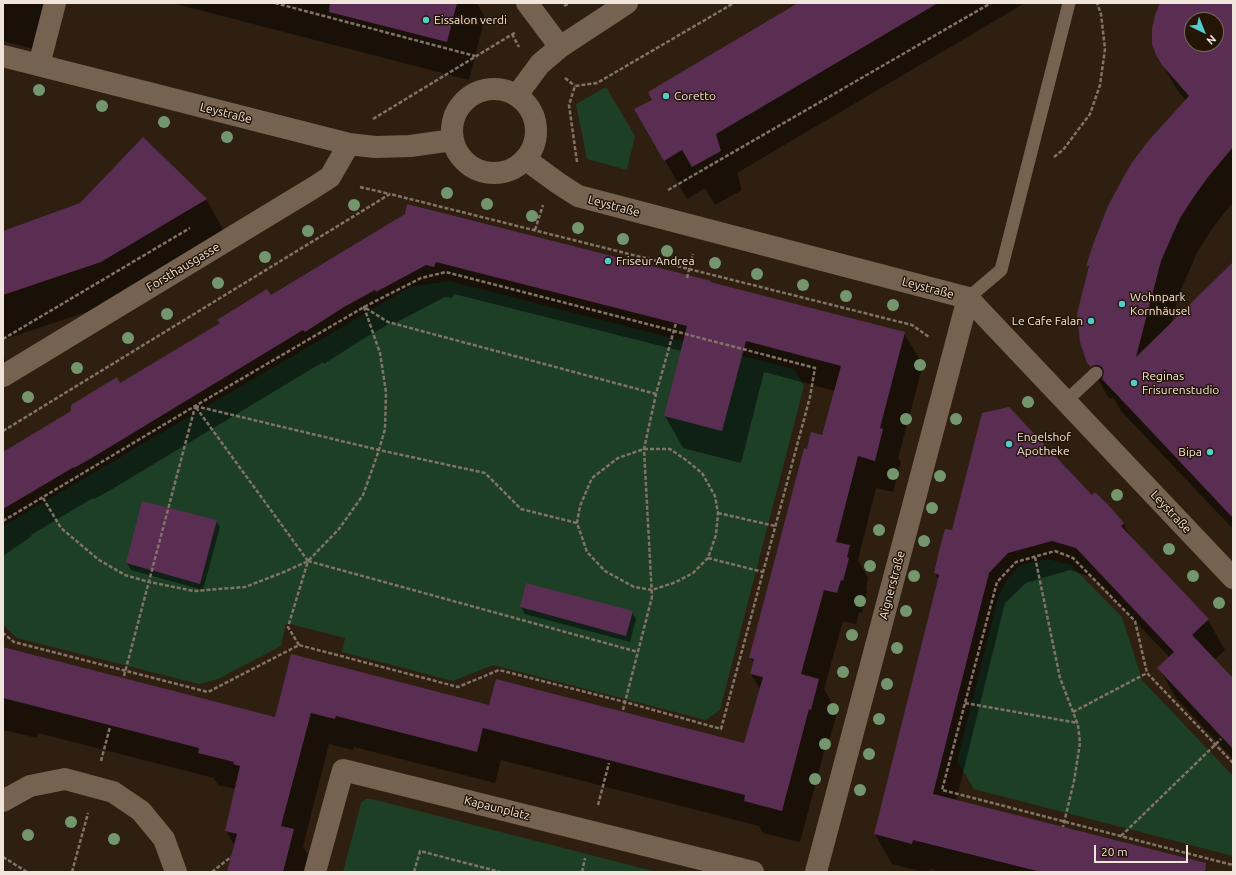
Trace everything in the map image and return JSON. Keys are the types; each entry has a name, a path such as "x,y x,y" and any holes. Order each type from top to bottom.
{"street":[{"path":"39,65 55,3"},
{"path":"527,3 560,47"},
{"path":"517,96 540,64 560,47 628,3"},
{"name":"Leystraße","path":"3,56 349,144 375,147 410,146 452,140"},
{"path":"488,89 508,91 517,96 526,104 532,114 535,124 535,135 532,148 525,159 515,167 503,172 493,173 482,171 464,161 457,152 452,140 453,120 460,107 470,96 478,91 488,89"},
{"name":"Forsthausgasse","path":"3,376 330,177 349,144"},
{"name":"Leystraße","path":"525,159 578,196 968,298 1233,578"},
{"name":"Aignerstraße","path":"816,872 968,298"},
{"name":"Kapaunplatz","path":"316,872 343,770 753,872"},
{"path":"3,801 30,786 65,779 113,792 141,811 164,839 176,872"}],"lane":[{"path":"968,298 1001,270 1069,3"},
{"path":"1066,401 1096,373"}],"path":[{"path":"274,3 476,56"},
{"path":"561,76 575,86 597,83 734,3"},
{"path":"633,210 991,3"},
{"path":"1024,178 1063,150 1090,114 1100,85 1105,49 1101,14 1097,3"},
{"path":"512,34 522,53"},
{"path":"575,86 569,105 577,162"},
{"path":"360,187 912,325 953,352"},
{"path":"3,431 390,194"},
{"path":"535,230 546,199"},
{"path":"687,278 691,264"},
{"path":"3,521 195,406 364,308 420,278 446,272 674,330 815,368 810,397 722,729 625,702 499,670 458,687 298,646 208,692 14,642 3,633"},
{"path":"364,308 388,322 656,394"},
{"path":"43,498 61,528 99,560 125,575 149,582 194,591 245,587 308,561 339,529 364,495 385,429 386,392 380,353 364,308"},
{"path":"623,710 652,597 644,449 656,394 676,323"},
{"path":"195,406 379,450 486,473 521,509 577,523"},
{"path":"195,406 308,561 638,652"},
{"path":"124,676 195,406"},
{"path":"644,449 670,449 702,473 715,496 718,513 716,535 708,558 693,573 676,582 652,590 634,587 605,571 587,552 577,523 580,506 592,478 618,458 644,449"},
{"path":"718,513 775,526"},
{"path":"1233,763 1147,673 1134,622 1073,558 1055,551 1016,562 997,582 942,790 1233,865"},
{"path":"1035,557 1060,678 1078,723 1080,743 1078,758 1063,826"},
{"path":"708,558 763,572"},
{"path":"298,646 288,627 308,561"},
{"path":"1073,712 1147,673"},
{"path":"965,703 1078,723"},
{"path":"1121,836 1221,739"},
{"path":"414,872 420,851 500,872"},
{"path":"212,872 231,857"},
{"path":"3,858 27,872"}],"green space":[{"path":"606,87 635,136 627,170 587,159 576,104"},
{"path":"449,281 794,369 804,386 720,710 706,720 493,665 453,681 342,652 345,638 286,623 281,646 218,679 199,684 17,638 3,625 3,526 410,287"},
{"path":"1048,559 1071,565 1122,617 1142,680 1233,776 1233,856 974,789 957,761 998,597 1007,579 1020,565"},
{"path":"366,799 372,799 657,872 343,872 361,803"}],"building":[{"path":"330,3 457,3 447,42 329,12"},
{"path":"798,3 938,3 716,134 721,151 692,167 682,150 664,161 634,109 652,100 648,92"},
{"name":"Wohnpark Kornhäusel","path":"1160,3 1233,3 1233,147 1208,177 1180,218 1161,261 1136,357 1233,262 1233,518 1102,379 1104,372 1102,367 1095,365 1091,367 1087,363 1080,342 1077,314 1089,266 1086,266 1108,206 1133,161 1150,139 1189,96 1162,65 1156,55 1152,44 1152,29 1155,15"},
{"path":"143,137 207,199 101,262 3,295 3,231 80,203"},
{"path":"407,204 905,332 880,428 883,429 875,461 858,456 836,542 850,545 847,557 849,558 843,581 841,580 837,593 824,590 801,674 819,679 811,710 809,709 782,811 744,801 745,795 483,728 477,752 336,716 335,719 311,713 281,826 294,829 283,872 227,872 237,834 225,831 240,766 233,764 234,762 198,753 199,748 3,698 3,647 275,717 291,654 489,705 496,679 744,743 763,677 750,674 754,659 749,658 804,448 807,449 811,432 822,435 841,366 746,341 722,431 664,416 687,326 436,262 434,267 426,265 376,292 375,290 344,307 305,332 303,330 90,459 3,509 3,452 71,411 71,405 117,377 120,383 220,323 217,320 267,289 271,295 405,214"},
{"path":"1009,407 1092,495 1095,492 1111,508 1124,523 1121,526 1209,619 1192,635 1233,678 1233,749 1157,668 1174,652 1076,548 1052,541 1008,553 989,573 933,794 1206,863 1205,872 1041,872 913,840 912,844 874,834 939,575 934,573 945,529 952,530 982,413"},
{"path":"142,501 217,520 200,584 126,563"},
{"path":"526,583 633,611 626,636 520,607"}],"place":[{"name":"Eissalon verdi","path":"426,20"},
{"name":"Coretto","path":"666,96"},
{"name":"Friseur Andrea","path":"608,261"},
{"name":"Wohnpark Kornhäusel","path":"1122,304"},
{"name":"Le Cafe Falan","path":"1091,321"},
{"name":"Reginas Frisurenstudio","path":"1134,383"},
{"name":"Engelshof Apotheke","path":"1009,444"},
{"name":"Bipa","path":"1210,452"}]}
